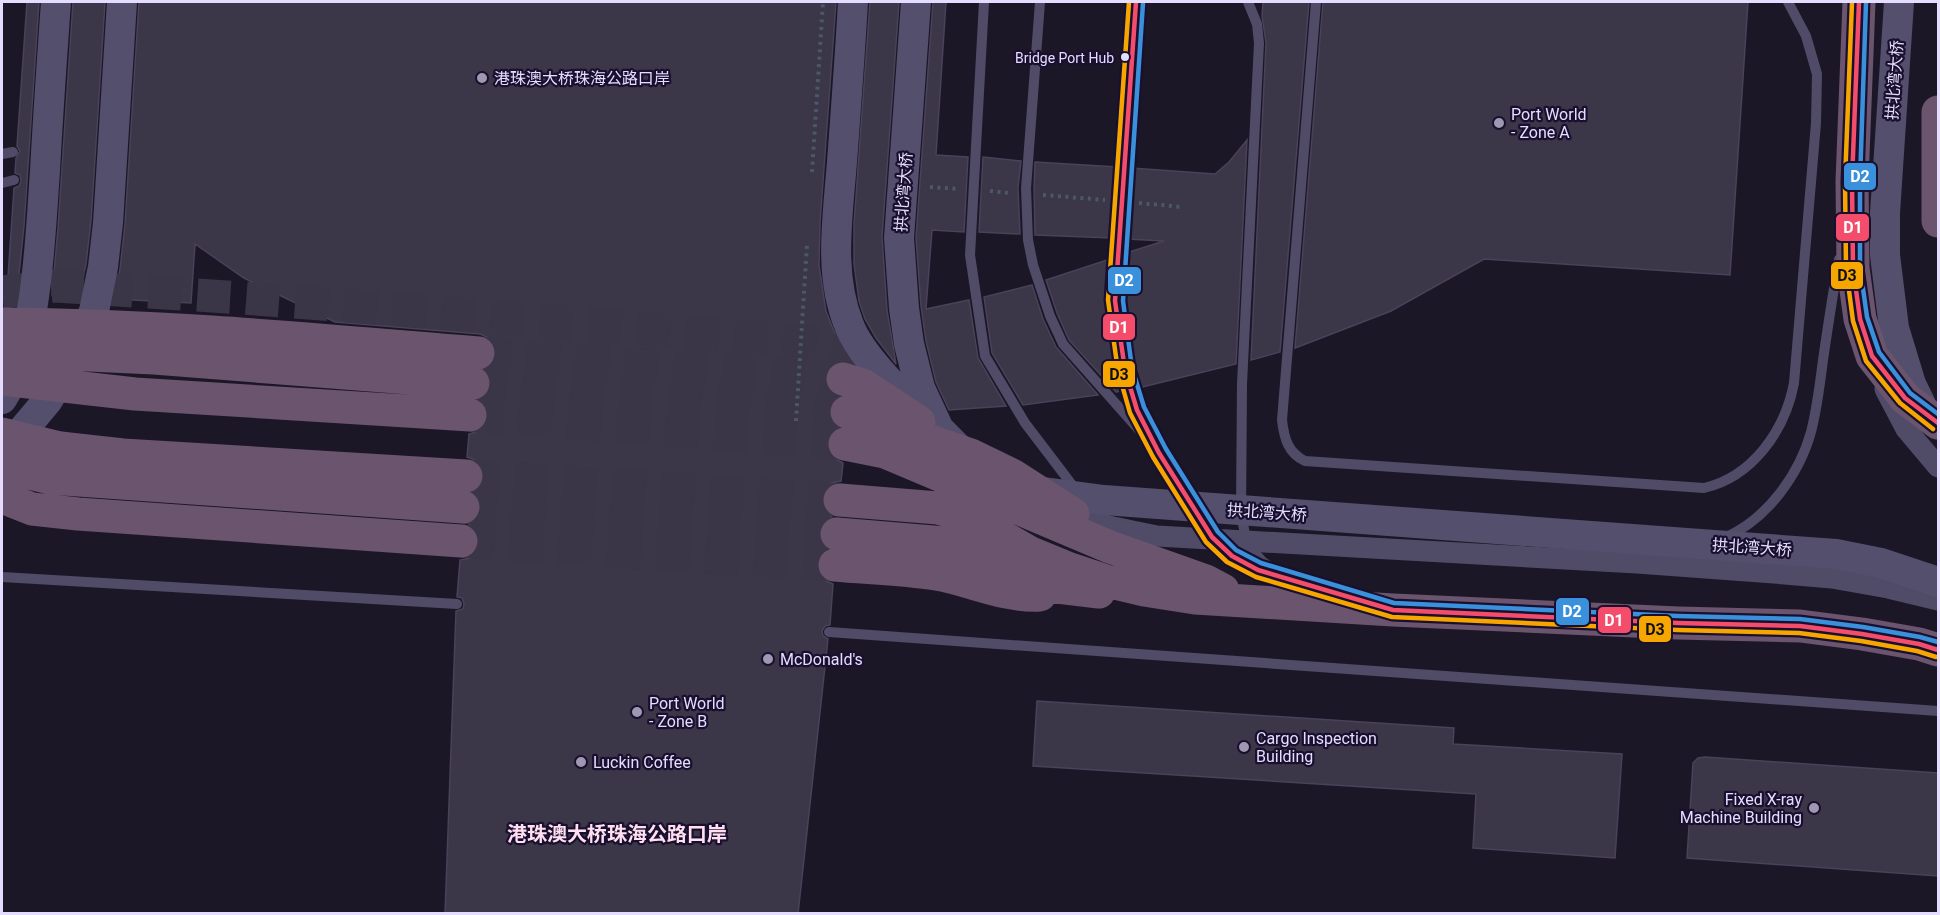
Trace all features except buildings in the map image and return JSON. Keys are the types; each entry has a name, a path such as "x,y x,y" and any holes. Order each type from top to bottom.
{"highway":[{"path":"1860,2 1852,181 1853,268 1860,319 1872,356 1905,398 1938,423"},
{"path":"1938,112 1938,221"},
{"path":"2,324 59,324 244,334 476,368 2,351"},
{"path":"2,379 135,394 470,415"},
{"path":"843,379 863,386 971,455"},
{"path":"847,411 971,455 1014,476 1061,507 1200,589"},
{"path":"2,435 60,448 465,492 50,478 13,469 2,463"},
{"path":"844,444 885,452 1110,546 1200,589 1246,602 1678,623 1800,626 1862,633 1938,650"},
{"path":"2,497 32,509 78,514 461,541"},
{"path":"840,500 938,508 964,515 1031,553 1070,569 1116,583 1200,589"},
{"path":"836,550 945,543 984,556 1030,581 1049,586 1078,591 1200,589"}],"main road":[{"path":"2,399 21,356 32,305 42,218 56,2"},
{"path":"2,447 22,431 48,400 72,361 94,311 103,267 108,223 122,2"},
{"path":"853,2 837,234 837,282 849,326 869,358 905,399 939,429"},
{"name":"拱北湾大桥","path":"916,2 899,238 909,344 921,388 939,429 973,464 1008,485 1046,493 1104,500 1836,554 1881,563 1938,582"},
{"name":"拱北湾大桥","path":"1899,2 1885,213 1886,264 1894,328 1911,384 1938,436"}],"street":[{"path":"1872,356 1888,396 1906,429 1938,467"},
{"path":"1008,485 1083,520 1157,536 1637,563 1832,578 1938,600"}],"lane":[{"path":"984,2 970,255 985,356 1025,423 1108,534"},
{"path":"1040,2 1026,188 1028,240 1034,266 1050,316 1064,344 1159,453"},
{"path":"1136,2 1116,301 1125,370 1137,410 1159,453 1212,537 1232,556 1258,570 1292,582 1393,610"},
{"path":"1248,2 1257,24 1259,43 1242,384 1241,514 1247,544 1263,562 1292,582"},
{"path":"1316,2 1282,420 1287,446 1305,461 1704,488 1728,480 1745,469 1762,452 1790,402 1794,383 1816,123 1817,74 1806,36 1788,2"},
{"path":"2,153 13,152"},
{"path":"2,183 14,180"},
{"path":"1637,563 1701,548 1735,533 1762,512 1780,493 1800,462 1816,408 1852,181"},
{"path":"2,577 457,604"},
{"path":"829,632 1938,711"}],"path":[{"path":"811,178 823,2"},
{"path":"928,186 961,189"},
{"path":"983,191 1016,193"},
{"path":"1038,195 1116,201"},
{"path":"1138,203 1183,207"},
{"path":"796,421 807,236"}],"tunnel":[{"path":"2,292 55,286 243,298 811,342 835,347 852,356 880,385"},
{"path":"478,353 843,379"},
{"path":"473,383 847,412"},
{"path":"470,415 845,444"},
{"path":"466,476 840,500"},
{"path":"463,507 837,534"},
{"path":"461,541 835,565"}],"transit line":[{"name":"D3","path":"1129,2 1108,300 1118,371 1130,413 1153,457 1206,542 1227,562 1256,577 1392,617 1799,633 1861,641 1917,651 1936,657"},
{"name":"D1","path":"1136,2 1115,301 1125,370 1137,410 1159,453 1212,537 1232,556 1258,570 1393,610 1800,626 1862,634 1919,644 1938,650"},
{"name":"D3","path":"1852,2 1845,181 1846,268 1853,321 1866,361 1900,403 1933,429"},
{"name":"D1","path":"1859,2 1852,181 1853,268 1860,319 1872,356 1905,398 1938,423"},
{"name":"D2","path":"1866,2 1860,181 1860,267 1867,317 1879,352 1910,393 1938,414"},
{"name":"D2","path":"1143,3 1123,301 1132,368 1144,407 1166,449 1218,532 1236,550 1261,563 1394,603 1678,616 1800,619 1863,627 1938,642"}],"place":[{"name":"Bridge Port Hub","path":"1125,57"},
{"name":"港珠澳大桥珠海公路口岸","path":"482,78"},
{"name":"Port World - Zone A","path":"1499,123"},
{"name":"McDonald's","path":"768,659"},
{"name":"Port World - Zone B","path":"637,712"},
{"name":"Cargo Inspection Building","path":"1244,747"},
{"name":"Luckin Coffee","path":"581,762"},
{"name":"Fixed X-ray Machine Building","path":"1814,808"}],"district":[{"name":"港珠澳大桥珠海公路口岸","path":"617,834"}]}
